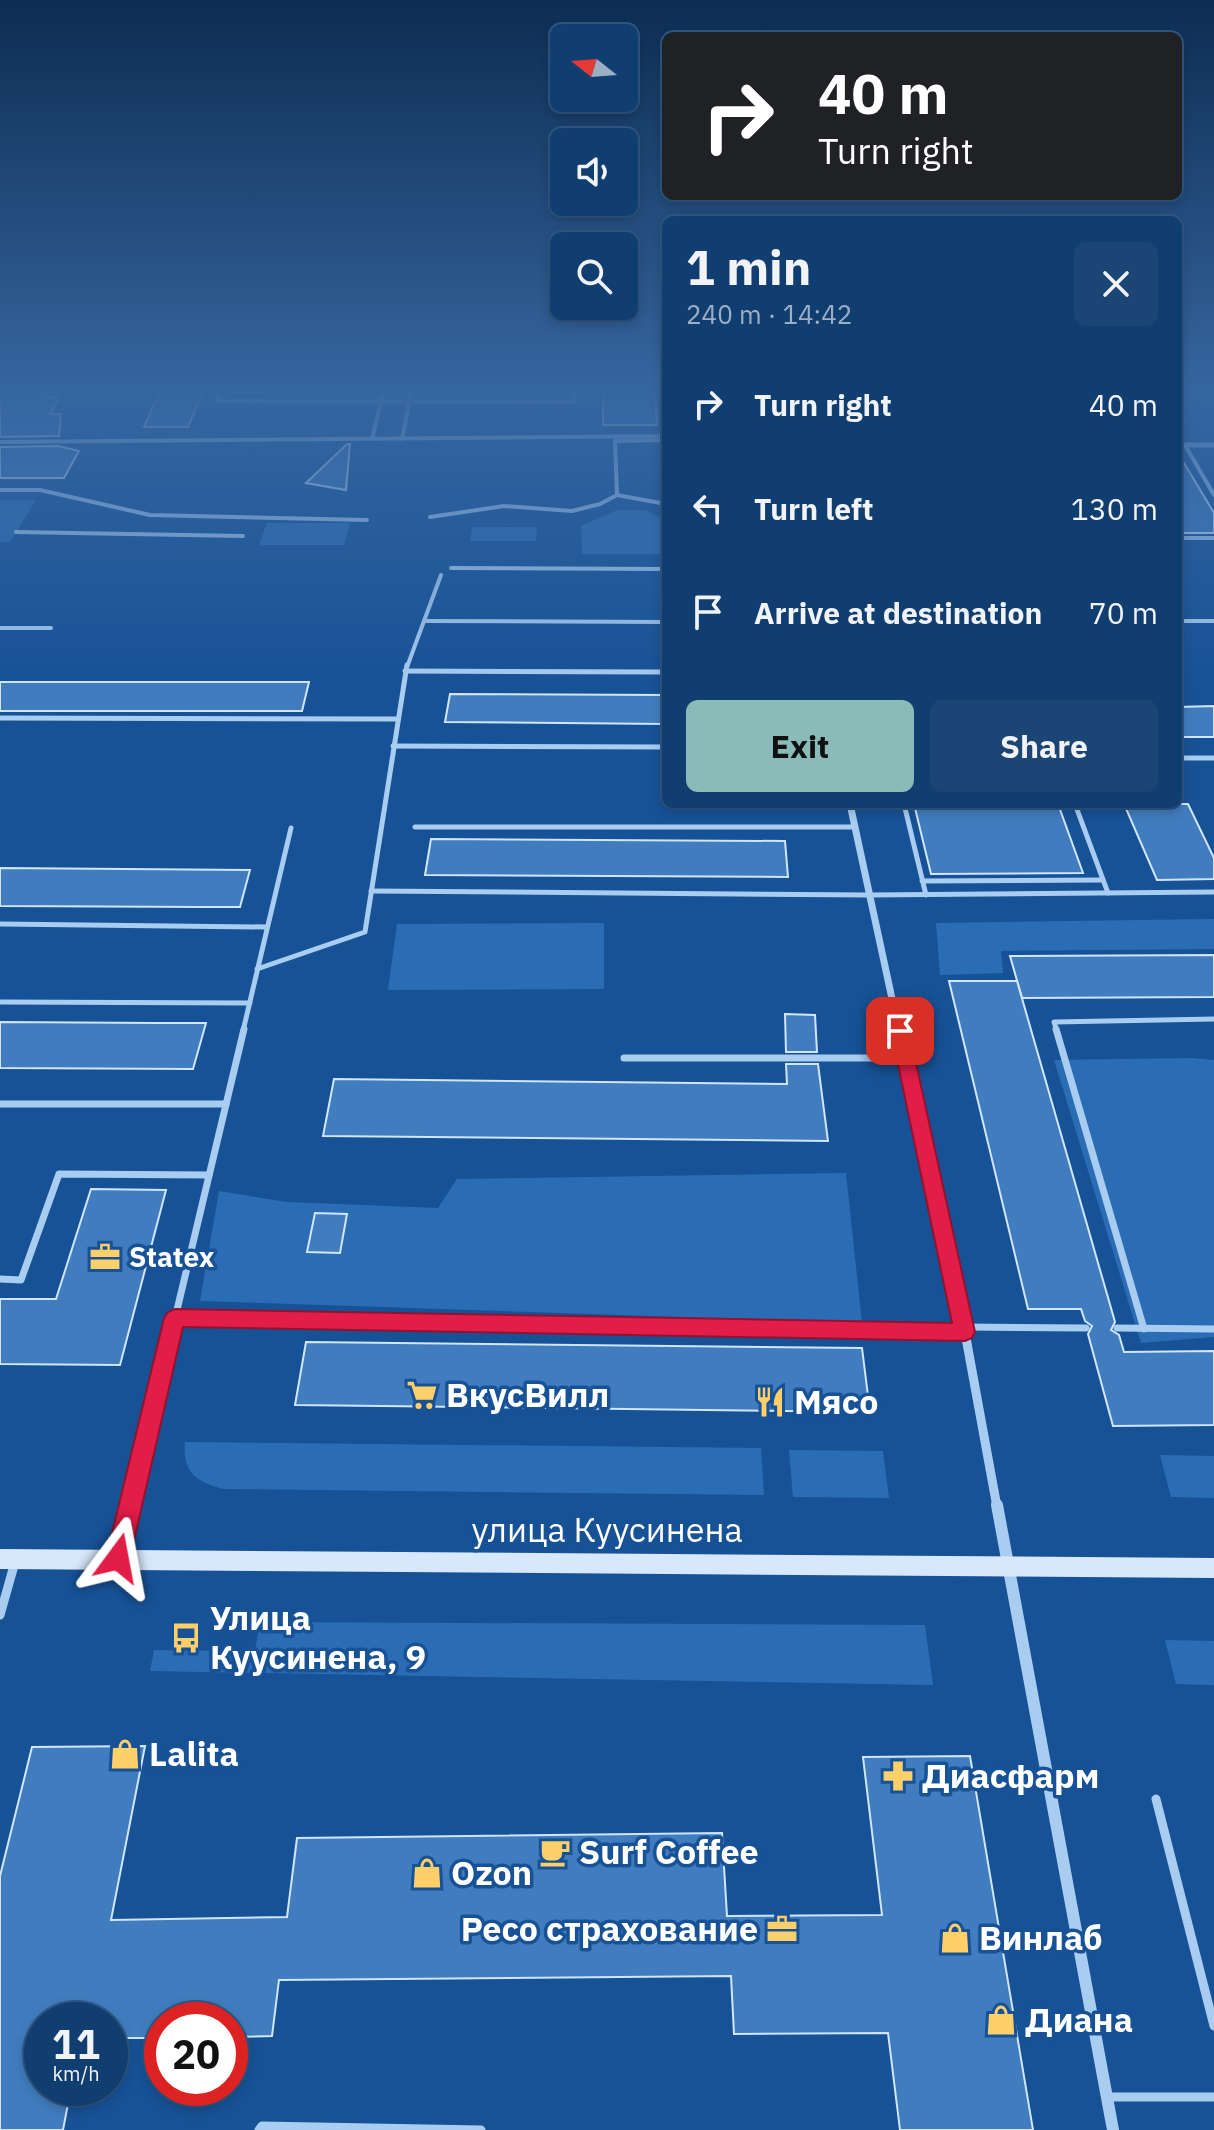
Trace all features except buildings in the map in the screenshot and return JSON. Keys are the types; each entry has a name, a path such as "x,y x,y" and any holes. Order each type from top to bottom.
{"main road":[{"name":"улица Куусинена","path":"8,1559 1214,1568"}],"street":[{"path":"851,808 964,1330 1113,2130"}],"lane":[{"path":"617,487 617,495"},
{"path":"0,490 40,490 150,515 367,520"},
{"path":"430,517 506,505 566,512 593,510 617,495 662,503"},
{"path":"222,536 231,517"},
{"path":"16,532 243,536"},
{"path":"1182,538 1214,538"},
{"path":"451,568 662,569"},
{"path":"257,969 365,932 405,671 441,575"},
{"path":"424,621 662,622"},
{"path":"1182,621 1214,621"},
{"path":"0,628 51,628"},
{"path":"405,671 662,672"},
{"path":"0,718 398,719"},
{"path":"393,746 662,747"},
{"path":"1182,758 1214,758"},
{"path":"905,808 926,895"},
{"path":"1076,808 1108,893"},
{"path":"415,827 855,827"},
{"path":"118,1558 291,828"},
{"path":"922,881 1103,880"},
{"path":"371,891 869,895 1214,892"},
{"path":"0,924 267,927"},
{"path":"0,1002 250,1003"},
{"path":"1144,1329 1054,1022 1214,1019"},
{"path":"624,1058 906,1058"},
{"path":"0,1104 226,1104"},
{"path":"0,1279 21,1280 59,1174 209,1175"},
{"path":"175,1318 964,1330 1086,1328"},
{"path":"1117,1328 1214,1329"},
{"path":"0,1615 8,1559"},
{"path":"1156,1799 1214,2026"},
{"path":"1107,2097 1214,2097"},
{"path":"259,2130 262,2126 481,2130"}],"shaded area":[{"path":"0,500 36,500 10,542 0,542"},
{"path":"617,510 646,510 662,519 662,554 582,554 581,526"},
{"path":"267,523 350,523 344,545 259,545"},
{"path":"472,527 537,527 536,541 470,541"},
{"path":"1214,919 1214,949 1001,951 1003,973 940,975 936,923"},
{"path":"604,923 604,989 388,990 397,924"},
{"path":"1054,1060 1214,1060 1214,1337 1141,1343"},
{"path":"846,1173 862,1323 200,1301 219,1191 287,1202 438,1208 457,1179"},
{"path":"185,1442 761,1448 764,1495 223,1489 205,1483 193,1474 186,1461"},
{"path":"789,1450 883,1451 889,1498 793,1497"},
{"path":"1160,1455 1214,1456 1214,1498 1171,1497"},
{"path":"260,1622 925,1625 933,1685 150,1671 154,1650 255,1651"},
{"path":"1165,1640 1214,1641 1214,1685 1176,1684"}],"place":[{"name":"Statex","path":"105,1257"},
{"name":"ВкусВилл","path":"422,1395"},
{"name":"Мясо","path":"770,1402"},
{"name":"Улица Куусинена, 9","path":"186,1638"},
{"name":"Lalita","path":"125,1754"},
{"name":"Диасфарм","path":"898,1776"},
{"name":"Surf Coffee","path":"555,1852"},
{"name":"Ozon","path":"427,1873"},
{"name":"Ресо страхование","path":"782,1929"},
{"name":"Винлаб","path":"955,1938"},
{"name":"Диана","path":"1001,2020"}],"route":[{"path":"118,1558 175,1318 965,1332 900,1031"}]}
